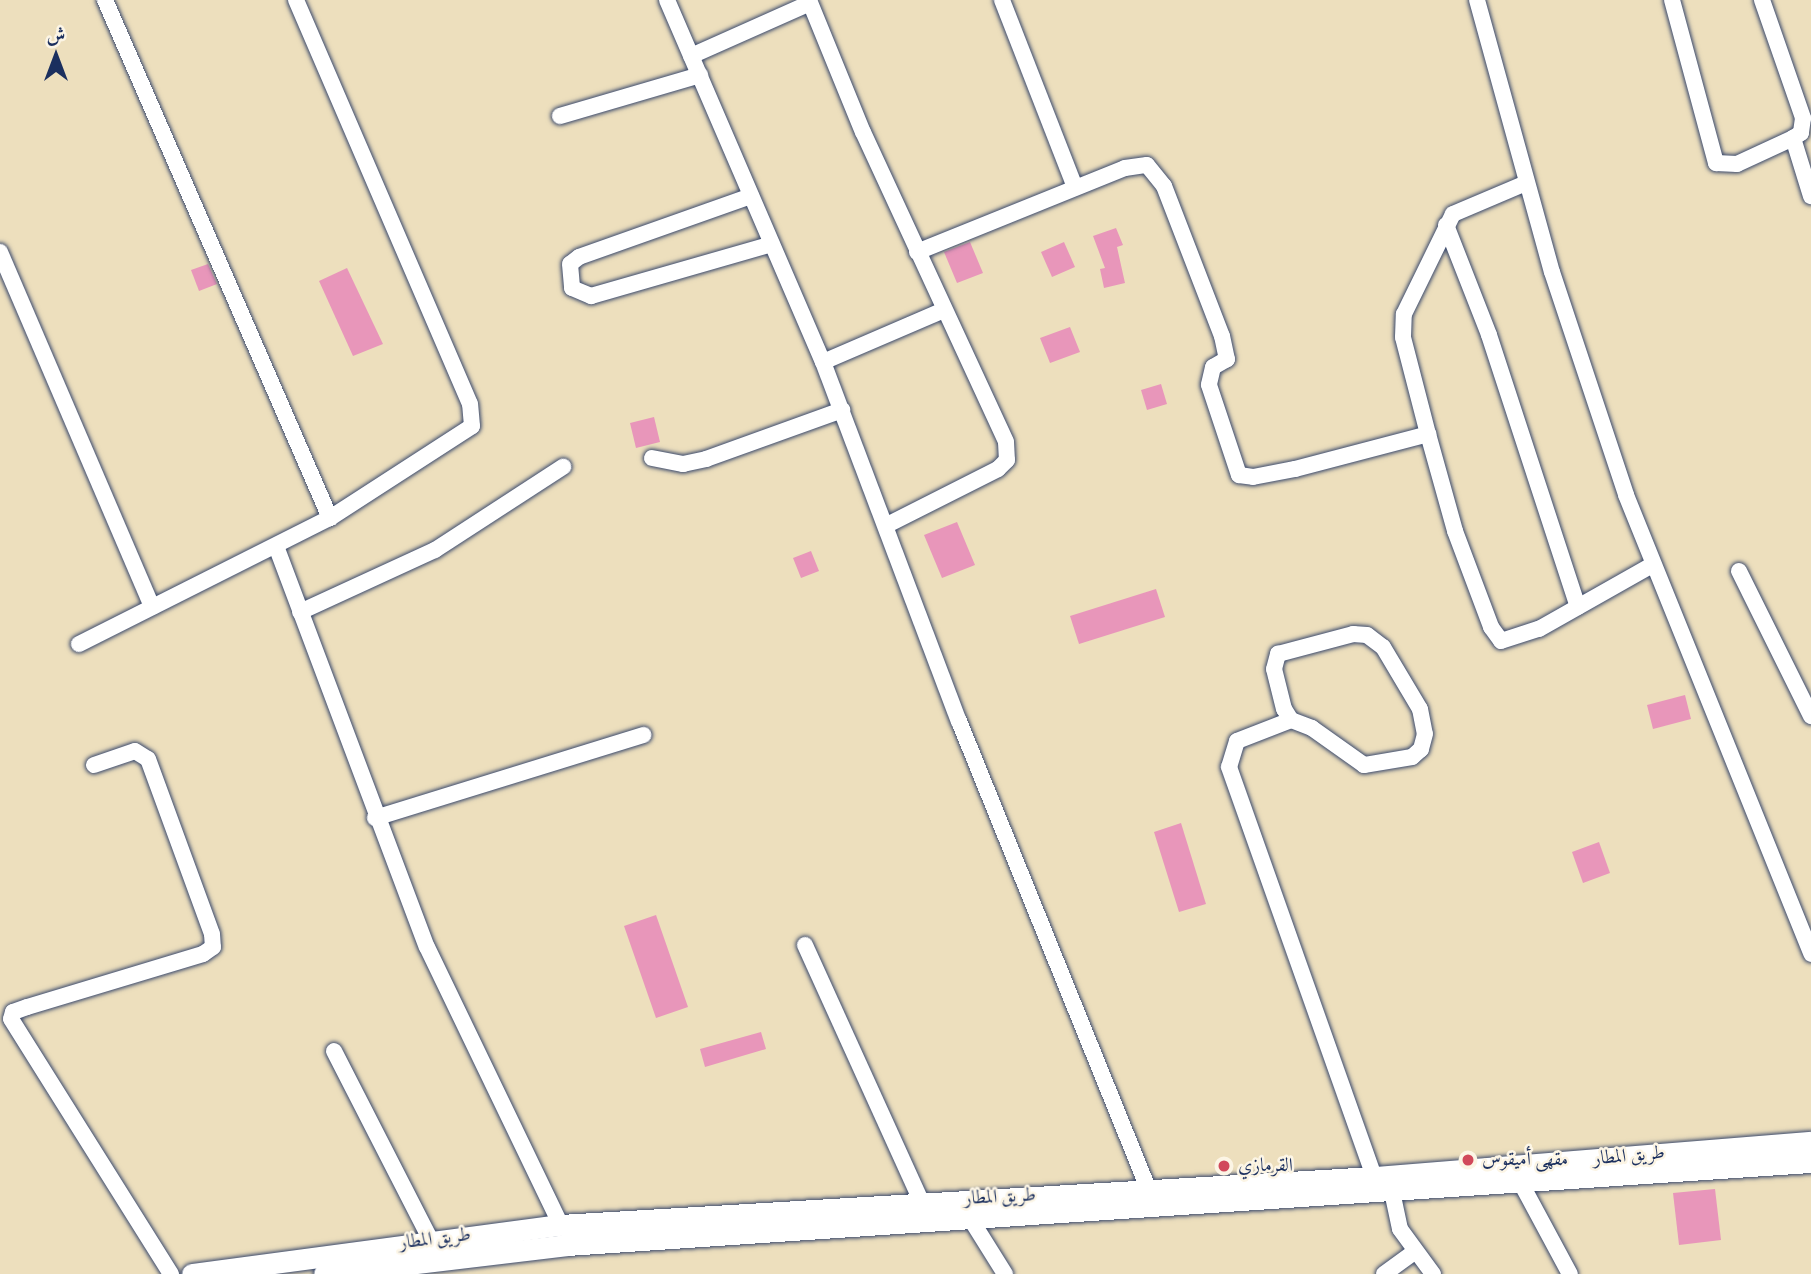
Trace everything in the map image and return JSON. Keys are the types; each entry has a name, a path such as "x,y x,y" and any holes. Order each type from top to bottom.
{"main road":[{"name":"طريق المطار","path":"324,1274 431,1248 561,1225 970,1218 1811,1142"},
{"name":"طريق المطار","path":"192,1274 431,1248 718,1224 921,1201 1148,1188 1385,1182 1522,1185 1811,1162"}],"street":[{"path":"105,0 330,518"},
{"path":"79,644 330,518 450,443 474,421 296,0"},
{"path":"667,0 823,362 887,525 959,721 1148,1188"},
{"path":"1002,0 1075,187"},
{"path":"1477,0 1526,183 1594,406 1652,565 1811,954"},
{"path":"1671,0 1716,163 1737,164 1801,133 1803,118 1762,0"},
{"path":"691,56 810,2 917,252 1006,442 1007,460 984,478 887,525"},
{"path":"560,116 700,75"},
{"path":"1793,138 1811,196"},
{"path":"917,252 1136,165 1154,168 1225,349 1227,359 1213,367 1209,385 1239,475 1253,477 1295,469 1428,434"},
{"path":"1526,183 1453,214 1402,325 1455,531 1497,638 1518,639 1652,565"},
{"path":"751,196 579,257 569,264 572,288 592,296 772,244"},
{"path":"1446,225 1489,335 1578,607"},
{"path":"0,252 152,607"},
{"path":"823,362 944,310"},
{"path":"652,458 683,464 706,459 842,410"},
{"path":"300,612 435,550 563,467"},
{"path":"276,546 375,818 448,993 561,1225"},
{"path":"1739,571 1811,716"},
{"path":"1291,720 1274,668 1278,654 1353,634 1367,635 1384,647 1420,709 1425,734 1421,749 1412,757 1364,765 1312,728 1291,720 1237,741 1230,767 1385,1182 1399,1230 1433,1274"},
{"path":"375,818 643,735"},
{"path":"94,765 135,751 148,759 212,934 213,947 204,954 27,1007 13,1012 11,1019 171,1274"},
{"path":"805,945 921,1201"},
{"path":"334,1051 431,1248"},
{"path":"1522,1185 1570,1274"},
{"path":"970,1218 1005,1274"},
{"path":"1384,1274 1414,1252"}],"building":[{"path":"1116,228 1123,245 1117,247 1125,283 1104,288 1100,269 1105,268 1093,236"},
{"path":"970,242 983,273 957,283 944,252"},
{"path":"1064,242 1075,267 1052,277 1041,252"},
{"path":"208,264 217,284 199,291 191,270"},
{"path":"347,268 383,344 353,356 319,281"},
{"path":"1070,327 1080,352 1050,363 1040,338"},
{"path":"1161,384 1167,404 1147,410 1141,390"},
{"path":"654,417 660,442 636,448 630,423"},
{"path":"957,522 975,565 942,578 924,535"},
{"path":"811,551 819,571 801,578 793,558"},
{"path":"1156,589 1165,617 1079,644 1070,616"},
{"path":"1685,695 1691,719 1653,729 1647,705"},
{"path":"1181,823 1206,904 1179,912 1154,832"},
{"path":"1599,842 1610,873 1583,883 1572,852"},
{"path":"656,915 688,1007 656,1018 624,926"},
{"path":"761,1032 766,1049 705,1067 700,1049"},
{"path":"1715,1189 1721,1240 1679,1245 1673,1193"}],"place":[{"name":"مقهى أميقوس","path":"1468,1160"},
{"name":"القرمازي","path":"1224,1166"}]}
